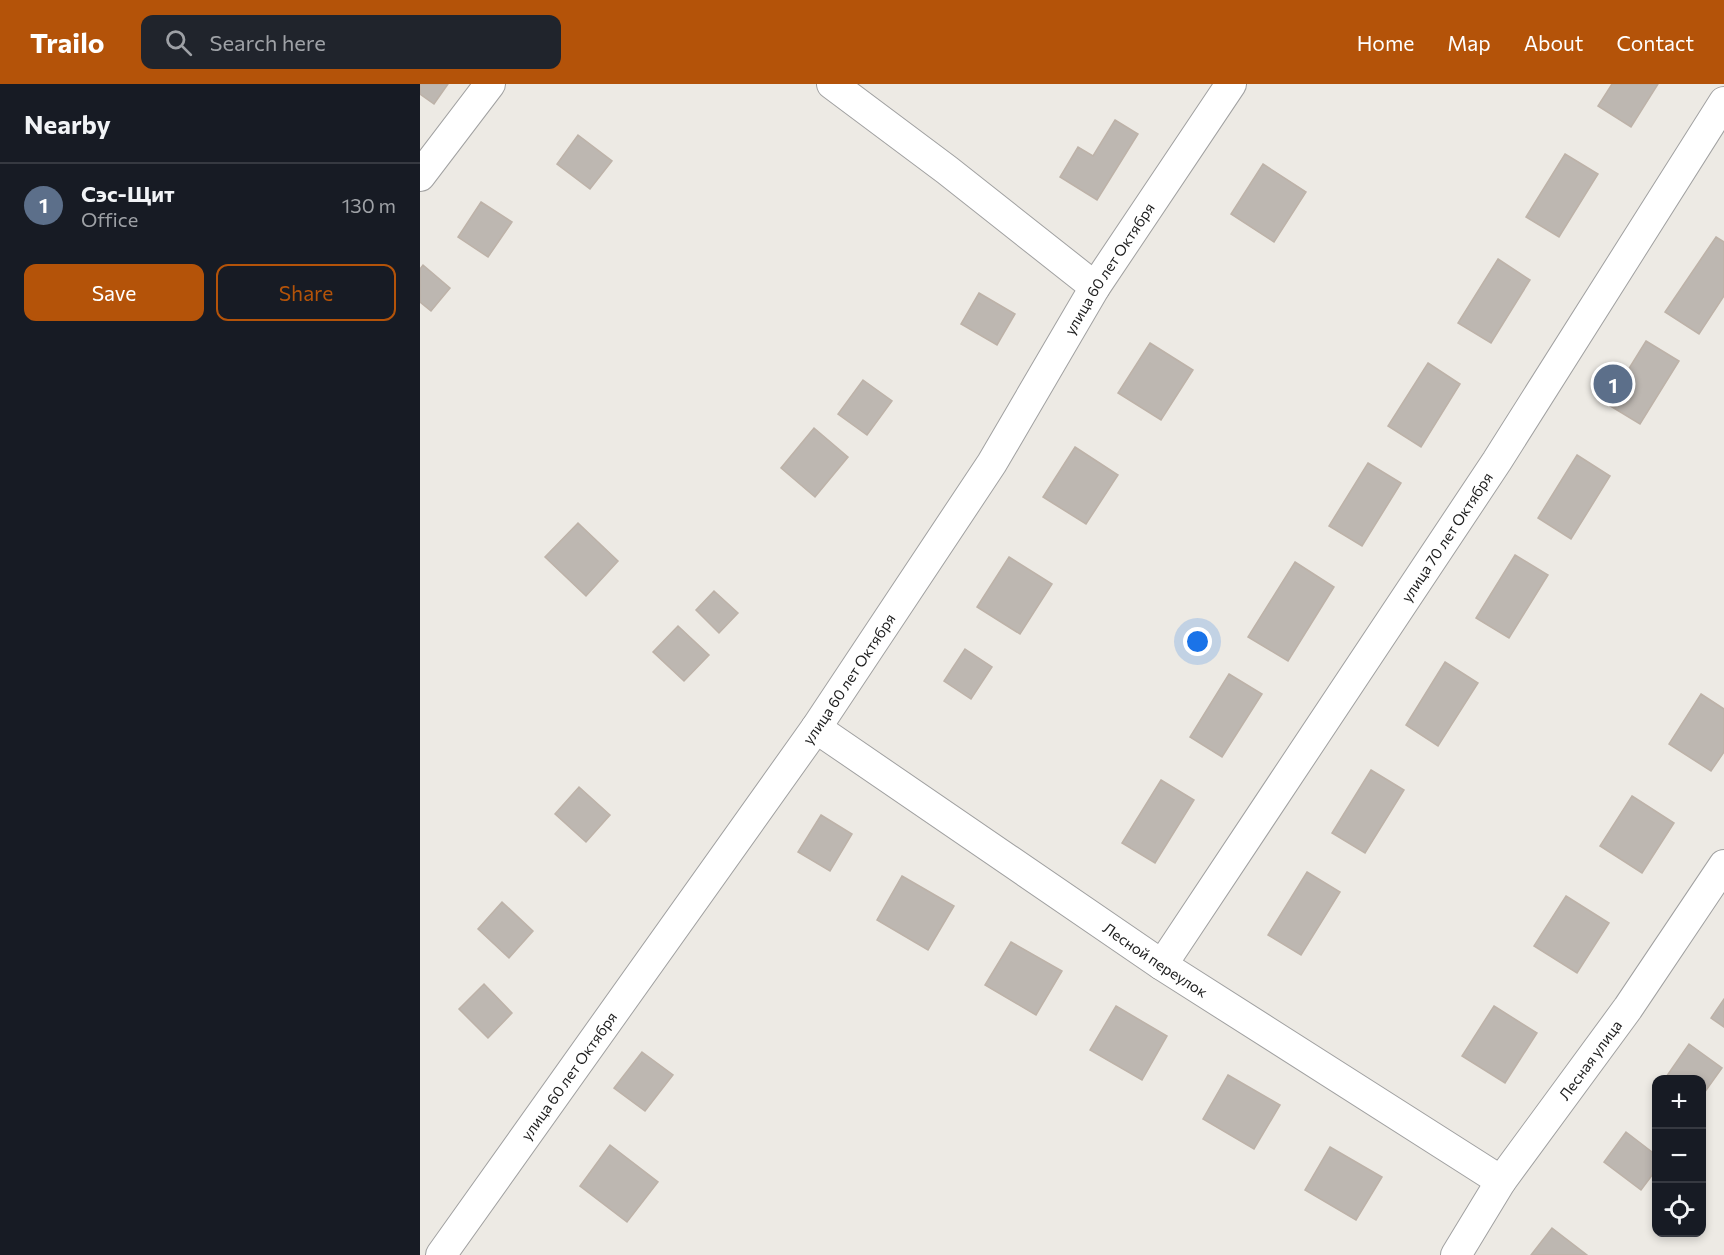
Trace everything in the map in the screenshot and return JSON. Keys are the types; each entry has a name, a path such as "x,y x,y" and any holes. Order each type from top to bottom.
{"street":[{"path":"420,176 490,84"},
{"path":"832,84 947,170 1095,287"},
{"name":"улица 60 лет Октября","path":"441,1255 816,728 992,464 1095,287 1231,84"},
{"name":"улица 70 лет Октября","path":"1162,964 1497,461 1724,102"},
{"name":"Лесной переулок","path":"816,728 1162,964 1501,1181"},
{"name":"Лесная улица","path":"1455,1255 1501,1181 1628,1008 1724,865"}],"building":[{"path":"420,84 448,84 434,104 420,94"},
{"path":"1612,84 1658,84 1631,127 1598,106"},
{"path":"1115,120 1138,134 1097,200 1060,177 1078,147 1093,156"},
{"path":"578,135 612,161 590,189 557,164"},
{"path":"1565,154 1598,174 1559,237 1526,217"},
{"path":"1263,164 1306,192 1274,242 1231,214"},
{"path":"481,202 512,222 488,257 458,237"},
{"path":"1716,237 1724,242 1724,296 1699,334 1665,312"},
{"path":"1498,259 1530,280 1491,343 1458,323"},
{"path":"423,265 450,288 431,311 420,302 420,269"},
{"path":"979,293 1015,314 997,345 961,324"},
{"path":"1646,341 1679,361 1640,424 1607,404"},
{"path":"1150,343 1193,370 1161,420 1118,393"},
{"path":"1428,363 1460,384 1421,447 1388,426"},
{"path":"863,380 892,401 867,435 838,414"},
{"path":"814,428 848,457 815,497 781,468"},
{"path":"1075,447 1118,475 1086,524 1043,497"},
{"path":"1577,455 1610,476 1571,539 1538,518"},
{"path":"1368,463 1401,483 1362,546 1329,526"},
{"path":"578,523 618,561 586,596 545,557"},
{"path":"1515,555 1548,575 1509,638 1476,618"},
{"path":"1009,557 1052,584 1020,634 977,607"},
{"path":"1295,562 1334,587 1288,661 1248,637"},
{"path":"714,591 738,613 719,633 696,610"},
{"path":"678,626 709,655 684,681 653,652"},
{"path":"965,649 992,667 971,699 944,681"},
{"path":"1445,662 1478,683 1438,746 1406,725"},
{"path":"1229,674 1262,694 1222,757 1190,737"},
{"path":"1701,694 1724,709 1724,752 1711,771 1669,744"},
{"path":"1371,770 1404,790 1365,853 1332,833"},
{"path":"1161,780 1194,800 1155,863 1122,843"},
{"path":"579,787 610,815 586,842 555,814"},
{"path":"1632,796 1674,823 1642,873 1600,846"},
{"path":"821,815 852,834 830,871 798,852"},
{"path":"1307,872 1340,892 1301,955 1268,935"},
{"path":"902,876 954,906 928,950 877,920"},
{"path":"1566,896 1609,923 1577,973 1534,946"},
{"path":"502,902 533,931 509,958 478,929"},
{"path":"1011,942 1062,971 1036,1015 985,985"},
{"path":"484,984 512,1013 488,1038 459,1009"},
{"path":"1724,999 1724,1027 1711,1018"},
{"path":"1116,1006 1167,1036 1142,1080 1090,1050"},
{"path":"1494,1006 1537,1033 1505,1083 1462,1056"},
{"path":"1689,1044 1722,1068 1706,1090 1706,1075 1667,1075"},
{"path":"642,1052 673,1075 645,1111 614,1088"},
{"path":"1228,1075 1280,1105 1254,1149 1203,1119"},
{"path":"1626,1132 1652,1152 1652,1175 1641,1190 1604,1162"},
{"path":"610,1145 658,1182 627,1222 580,1186"},
{"path":"1330,1147 1382,1177 1356,1220 1305,1190"},
{"path":"1552,1228 1587,1255 1531,1255"}],"place":[{"name":"Сэс-Щит","path":"1613,384"}]}
